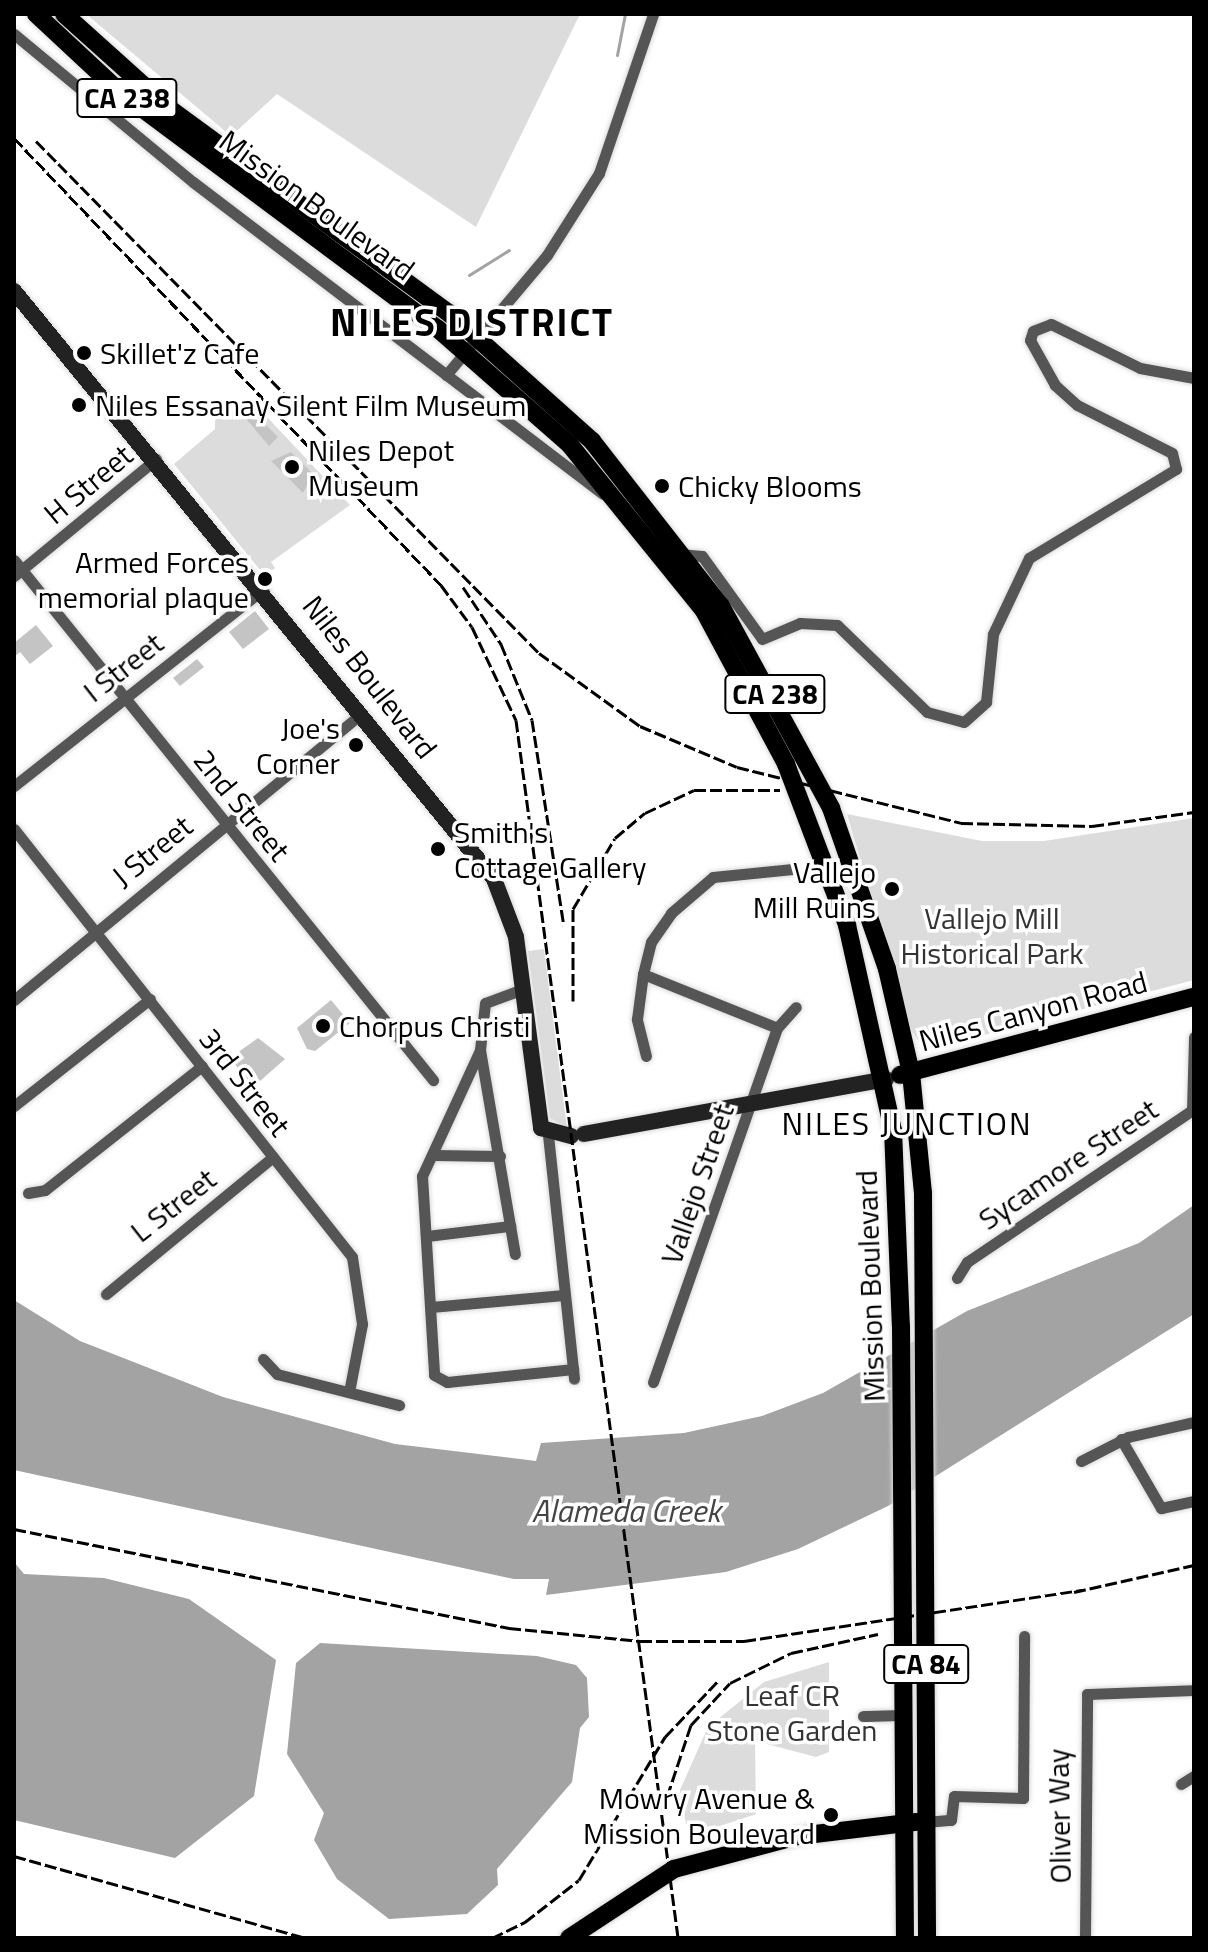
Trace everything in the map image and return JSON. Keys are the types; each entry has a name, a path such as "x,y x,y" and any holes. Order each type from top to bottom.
{"main road":[{"name":"Mission Boulevard","path":"36,14 120,92 296,213 474,345 610,475 686,556 762,671 831,808 872,913 911,1073 926,1310 927,1938"},
{"name":"Mission Boulevard","path":"64,14 170,109 296,213"},
{"name":"Niles Boulevard","path":"14,291 263,589 494,879 513,924 541,1128 548,1135"},
{"name":"Mission Boulevard","path":"610,475 635,519 733,657 786,764 847,925 886,1079 901,1326 905,1938"},
{"name":"Niles Canyon Road","path":"886,1079 1192,1002"},
{"path":"548,1135 578,1135 886,1079"},
{"path":"569,1938 643,1884 734,1852 904,1823 926,1822"},
{"path":"579,1938 647,1889 734,1852"}],"street":[{"path":"446,375 474,345 599,173 653,14"},
{"path":"14,34 446,375 635,519"},
{"path":"659,549 686,556 702,556 762,639 800,623 837,625 927,712 952,722 972,718 986,702 993,634 1029,558 1176,469 1172,453 1077,405 1055,385 1030,340 1033,331 1051,324 1140,368 1194,378"},
{"name":"H Street","path":"17,569 156,459"},
{"name":"2nd Street","path":"17,569 433,1080"},
{"name":"I Street","path":"14,786 263,589"},
{"name":"J Street","path":"14,1000 362,713"},
{"name":"3rd Street","path":"14,829 357,1267 362,1324 349,1392"},
{"path":"646,1056 637,1019 651,942 690,893 745,869 793,869"},
{"path":"643,974 777,1028"},
{"path":"515,1254 480,1050 485,1003 523,989"},
{"path":"14,1106 150,999"},
{"name":"Vallejo Street","path":"653,1382 777,1028 796,1007"},
{"name":"Sycamore Street","path":"957,1278 967,1262 1192,1110 1194,1037"},
{"path":"480,1050 422,1176 434,1375 447,1382 574,1374 548,1135"},
{"path":"28,1193 45,1190 202,1066"},
{"path":"434,1155 500,1156"},
{"name":"L Street","path":"106,1294 273,1157"},
{"path":"427,1236 510,1226"},
{"path":"431,1307 563,1295"},
{"path":"263,1359 277,1374 399,1405"},
{"path":"1081,1461 1121,1439 1194,1422"},
{"path":"1121,1439 1161,1508 1194,1501"},
{"path":"926,1822 951,1820 954,1796 1023,1798 1024,1636"},
{"name":"Oliver Way","path":"1085,1938 1087,1694 1194,1690"},
{"path":"863,1716 904,1715"},
{"path":"1181,1784 1194,1776"}],"green space":[{"path":"86,14 580,14 476,227 277,94 231,136"},
{"path":"250,399 350,505 271,562 275,568 265,576 174,464 215,429 215,420"},
{"name":"Vallejo Mill Historical Park","path":"847,814 982,841 1044,841 1194,818 1194,980 942,1046 921,1045 910,1028"},
{"path":"544,949 567,1128 550,1118 528,951"},
{"name":"Leaf CR Stone Garden","path":"829,1662 829,1752 816,1757 755,1741 756,1814 714,1828 686,1824 680,1790 708,1727 764,1682"}],"water":[{"name":"Alameda Creek","path":"1194,1205 1194,1314 888,1506 798,1549 726,1572 546,1595 549,1579 514,1579 14,1470 14,1300 80,1341 223,1397 395,1444 536,1461 541,1443 684,1433 762,1416 823,1393 967,1311 1139,1243"},
{"path":"14,1562 24,1574 104,1578 189,1599 276,1660 254,1796 175,1858 14,1820"},
{"path":"320,1643 537,1656 576,1665 587,1678 589,1717 580,1728 572,1782 497,1869 498,1885 467,1914 389,1919 337,1879 314,1840 324,1813 287,1754 296,1663"}],"building":[{"path":"249,408 278,437 269,446 242,414"},
{"name":"Niles Depot Museum","path":"291,452 313,474 303,493 271,461"},
{"path":"255,611 269,629 243,649 229,632"},
{"path":"36,625 53,646 30,664 20,652 14,657 14,643"},
{"path":"197,659 204,667 180,686 173,678"},
{"name":"Chorpus Christi","path":"331,1000 350,1023 315,1051 307,1049 297,1028"},
{"path":"258,1038 285,1059 253,1087 230,1058"}],"waterway":[{"path":"617,55 625,14"},
{"path":"469,275 509,250"}],"railway":[{"path":"14,138 441,585 472,627 516,720 678,1938"},
{"path":"36,141 539,653 640,726 737,767 961,823 1092,826 1194,812"},
{"path":"463,587 501,644 532,720 564,926"},
{"path":"573,1001 573,909 615,838 645,813 694,790 780,790"},
{"path":"14,1529 509,1628 640,1641 744,1641 1082,1590"},
{"path":"1074,1592 1194,1565"},
{"path":"667,1797 691,1725 730,1683 791,1653 878,1634"},
{"path":"492,1938 525,1922 579,1880 665,1737 718,1681"},
{"path":"14,1856 305,1938"}],"place":[{"name":"Skillet'z Cafe","path":"84,353"},
{"name":"Niles Essanay Silent Film Museum","path":"79,405"},
{"name":"Niles Depot Museum","path":"292,467"},
{"name":"Chicky Blooms","path":"662,486"},
{"name":"Armed Forces memorial plaque","path":"265,579"},
{"name":"Joe's Corner","path":"356,745"},
{"name":"Smith's Cottage Gallery","path":"438,849"},
{"name":"Vallejo Mill Ruins","path":"892,889"},
{"name":"Chorpus Christi","path":"323,1026"},
{"name":"Mowry Avenue & Mission Boulevard","path":"831,1815"}],"district":[{"name":"NILES DISTRICT","path":"472,323"},
{"name":"NILES JUNCTION","path":"907,1123"}]}
